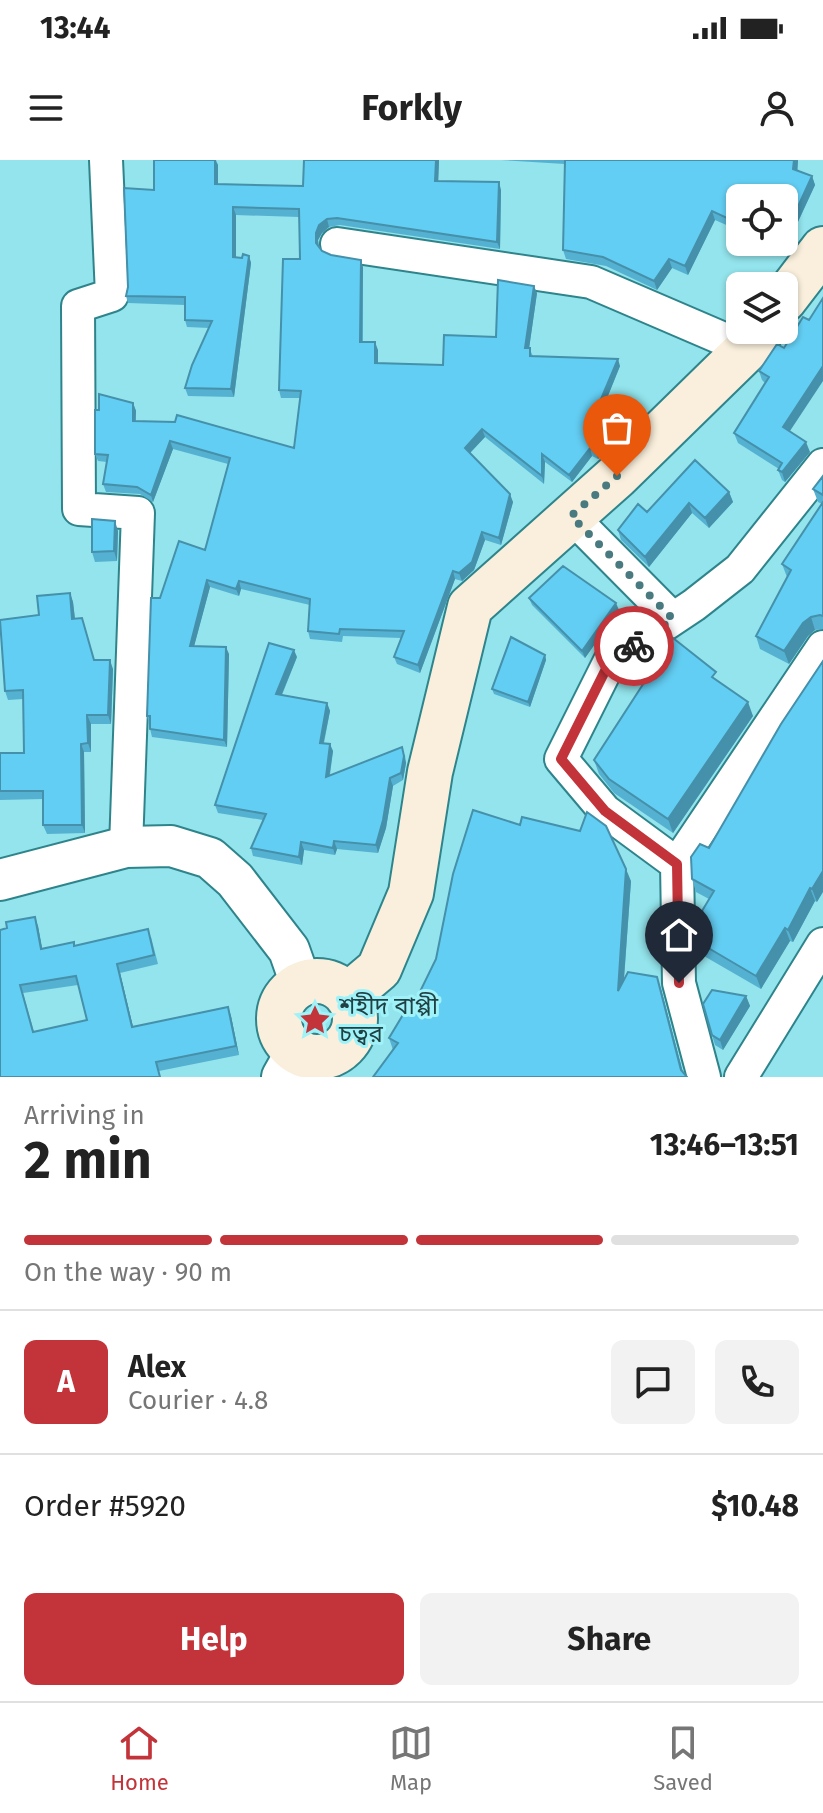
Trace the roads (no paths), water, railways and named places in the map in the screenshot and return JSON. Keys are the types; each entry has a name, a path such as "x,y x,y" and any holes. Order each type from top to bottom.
{"main road":[{"path":"798,282 823,249"},
{"path":"347,996 379,969 411,893 430,772 470,607 617,476 749,344"},
{"path":"326,982 347,996 355,1021 352,1034 334,1054 308,1057 289,1064 278,1022 284,999 301,984 326,982"}],"street":[{"path":"106,160 112,295 78,306 79,509 138,513 126,847"},
{"path":"337,244 591,282 726,329"},
{"path":"677,864 605,811 561,759 610,661 740,569 823,465"},
{"path":"571,516 673,619"},
{"path":"704,1077 679,983 677,864 823,647"},
{"path":"0,880 126,847 171,846 210,858 235,880 289,950 301,984"},
{"path":"741,1077 823,944"}],"place":[{"name":"শহীদ বাপ্পী চত্বর","path":"315,1020"}]}
